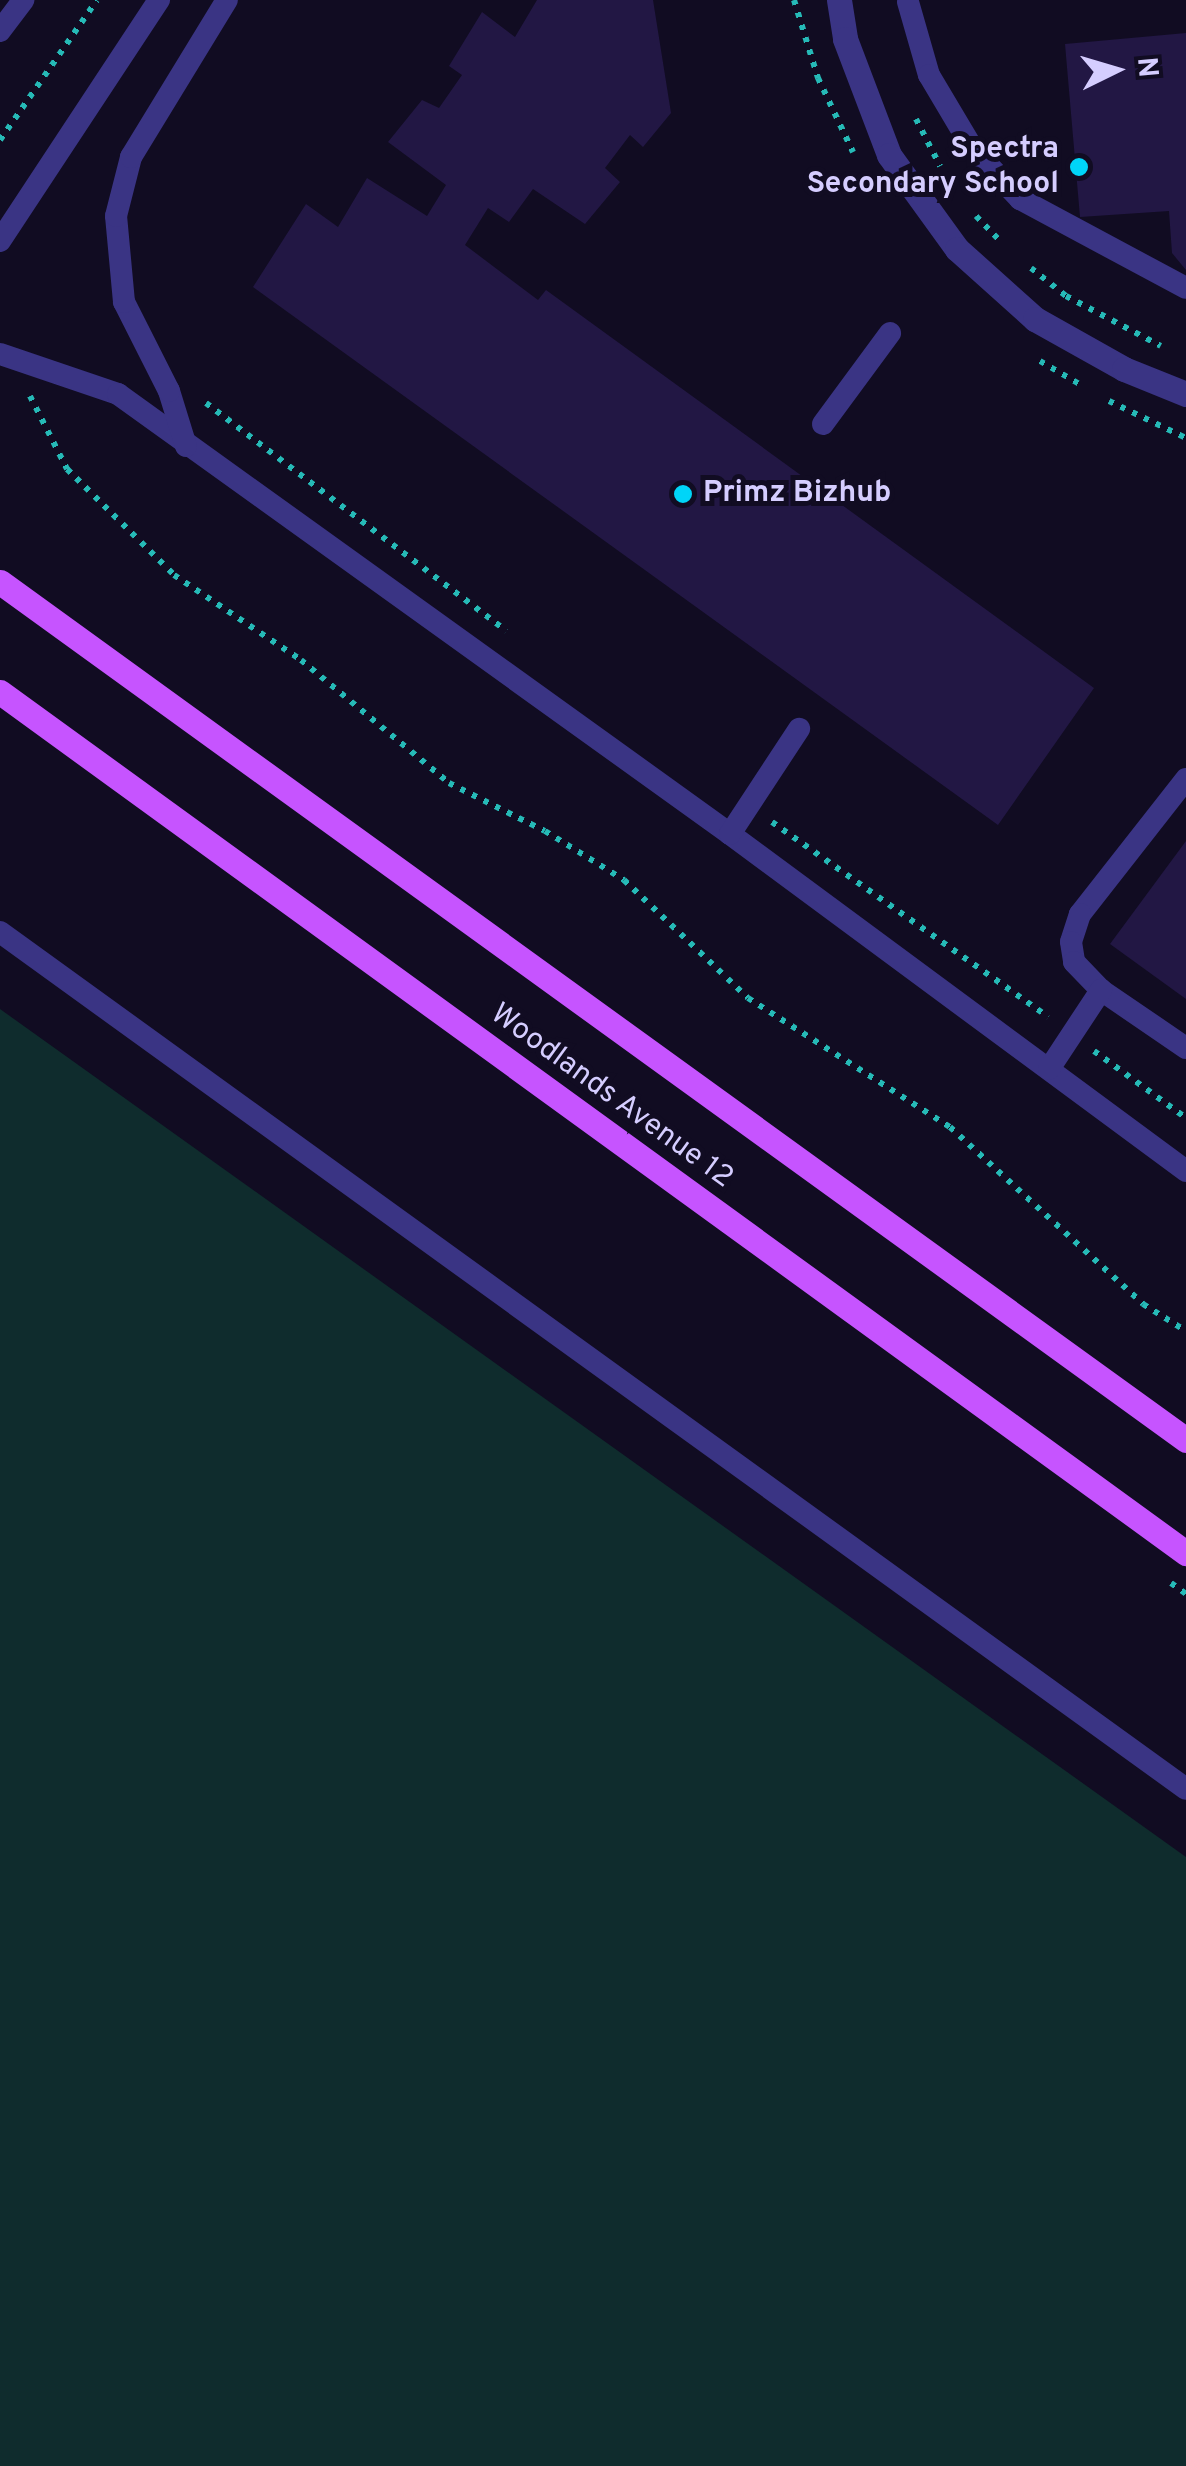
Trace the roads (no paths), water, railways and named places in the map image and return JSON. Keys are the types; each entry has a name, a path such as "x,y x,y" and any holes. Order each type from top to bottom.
{"main road":[{"name":"Woodlands Avenue 12","path":"0,582 1186,1440"},
{"name":"Woodlands Avenue 12","path":"0,692 1186,1553"}],"street":[{"path":"838,0 845,39 888,154 957,249 1035,318 1124,369 1186,394"}],"lane":[{"path":"0,31 23,0"},
{"path":"0,241 160,0"},
{"path":"186,446 169,391 124,302 116,216 130,158 227,0"},
{"path":"908,2 930,76 973,149 1020,199 1186,288"},
{"path":"823,424 890,332"},
{"path":"0,354 35,361 118,394 730,834 1186,1171"},
{"path":"730,834 800,730"},
{"path":"1186,779 1080,914 1071,942 1074,962 1101,990 1186,1048"},
{"path":"0,932 1186,1788"},
{"path":"1050,1069 1101,990"}],"place":[{"name":"Spectra Secondary School","path":"1079,167"},
{"name":"Primz Bizhub","path":"683,494"}]}
